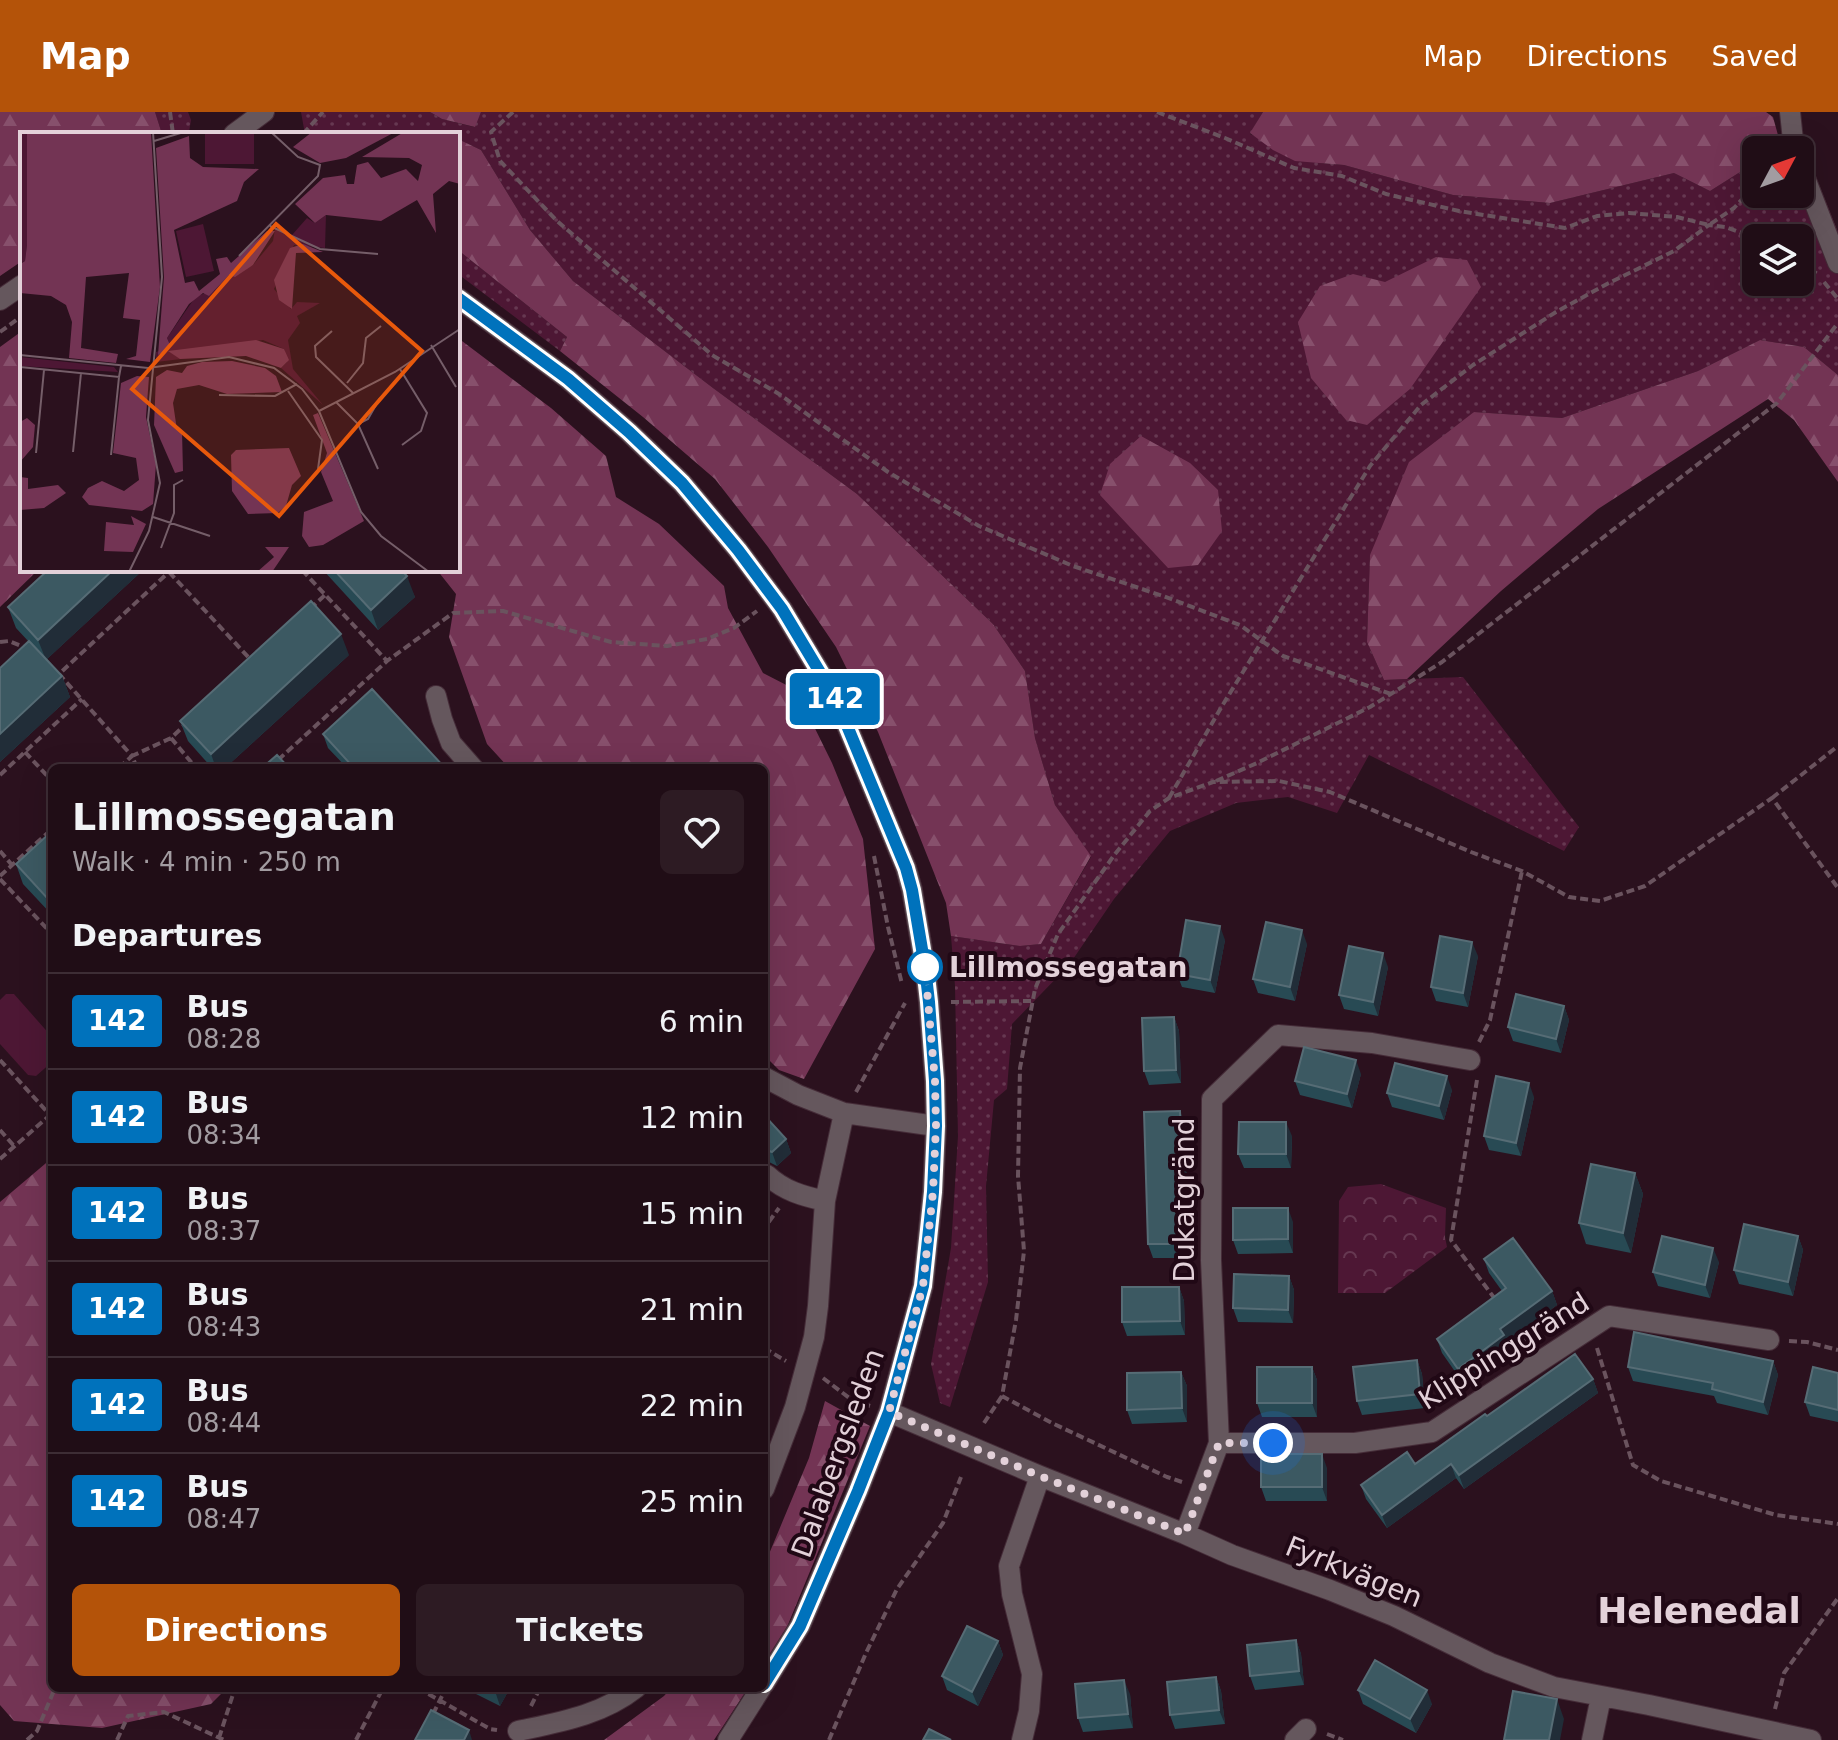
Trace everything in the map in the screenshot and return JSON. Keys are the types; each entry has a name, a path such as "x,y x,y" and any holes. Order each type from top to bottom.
{"street":[{"path":"240,127 264,112"},
{"path":"1790,112 1793,136"},
{"path":"1814,201 1838,263"},
{"path":"0,300 20,286"},
{"name":"Dalabergsleden","path":"460,299 568,379 682,483 738,550 782,609 836,699 906,868 916,914 933,1050 936,1126 923,1286 889,1412 858,1491 800,1626 768,1678"},
{"path":"436,696 451,743 469,764"},
{"name":"Dukatgränd","path":"1185,1534 1219,1443 1211,1260 1212,1099 1278,1035 1372,1043 1470,1060"},
{"path":"768,1079 844,1113 936,1126"},
{"path":"768,1478 795,1407 814,1337 825,1201 844,1113"},
{"path":"768,1176 781,1188 825,1201"},
{"name":"Klippinggränd","path":"1219,1443 1355,1443 1432,1432 1609,1316 1769,1340"},
{"name":"Fyrkvägen","path":"889,1412 1232,1555 1394,1616 1490,1663 1554,1687 1811,1740"},
{"path":"1026,1739 1032,1674 1012,1594 1009,1566 1040,1476"},
{"path":"518,1731 575,1719 620,1700 631,1692"},
{"name":"Dalabergsleden","path":"728,1740 759,1692"},
{"path":"1592,1740 1601,1697"}],"path":[{"path":"170,112 173,132"},
{"path":"305,132 323,112"},
{"path":"513,112 491,132 500,161 556,220 712,355 779,394 888,472 979,526 1073,566 1240,625 1283,656 1391,694"},
{"path":"1157,112 1294,168 1342,176 1386,194 1459,211 1565,228 1597,216 1629,213 1677,217 1742,233"},
{"path":"1169,798 1370,466 1421,405 1473,365 1556,312 1674,251 1742,199"},
{"path":"0,332 20,317"},
{"path":"1213,782 1342,721 1442,662 1777,403 1838,323"},
{"path":"59,674 169,572"},
{"path":"171,572 252,661"},
{"path":"304,572 387,661"},
{"path":"305,614 325,595"},
{"path":"273,764 387,661 453,613 503,611 611,642 667,646 707,639 734,628 757,611"},
{"path":"0,642 9,641 26,647 34,655"},
{"path":"51,670 59,674 82,699 132,756 135,764"},
{"path":"0,775 82,699"},
{"path":"123,764 132,756 171,738 194,716"},
{"path":"171,738 193,764"},
{"path":"1772,798 1838,746"},
{"path":"25,752 48,777"},
{"path":"48,833 0,877 48,930"},
{"path":"0,851 12,865"},
{"path":"844,1113 905,1003 874,854"},
{"path":"1496,1301 1451,1240 1477,1083 1470,1060 1490,1020 1522,871"},
{"path":"905,1003 1033,1001"},
{"path":"0,1060 48,1111"},
{"path":"0,1159 48,1117"},
{"path":"0,1130 14,1146"},
{"path":"1513,1325 1540,1361"},
{"path":"1591,1327 1633,1465 1661,1481 1762,1511 1838,1524"},
{"path":"1769,1340 1807,1342 1838,1350"},
{"path":"984,1423 1002,1396"},
{"path":"829,1740 897,1589 943,1523 961,1477"},
{"path":"1770,1731 1784,1673 1838,1598"},
{"path":"27,1740 37,1731 53,1692"},
{"path":"117,1740 128,1716 164,1712 221,1739 234,1692"},
{"path":"356,1740 381,1692"},
{"path":"425,1692 490,1729 518,1731"},
{"path":"433,1714 444,1692"}],"green space":[{"path":"0,112 155,112 161,132 20,132 20,262 0,276"},
{"path":"155,112 188,112 191,120 189,132 161,132"},
{"path":"301,112 430,112 442,119 474,127 481,112 1263,112 1250,134 1320,163 1344,165 1453,195 1550,203 1674,173 1710,191 1742,171 1742,208 1814,208 1814,172 1838,232 1838,375 1804,347 1760,340 1698,371 1562,418 1474,412 1370,555 1367,642 1384,680 1463,677 1579,827 1564,851 1369,755 1337,813 1288,797 1236,803 1170,831 1114,899 1069,965 1012,1024 1007,1089 994,1100 986,1186 988,1282 950,1407 940,1403 931,1364 951,1248 958,1136 951,936 1020,946 1041,944 1091,857 1055,805 1035,738 1025,671 993,624 857,494 573,281 530,230 481,150 460,140 460,132 305,132"},
{"path":"430,112 481,112 475,127 442,119"},
{"path":"1263,112 1766,112 1773,117 1778,136 1742,136 1742,171 1710,191 1674,173 1550,203 1453,195 1344,165 1295,161 1250,133"},
{"path":"460,140 481,150 530,230 573,281 857,494 993,624 1025,671 1035,738 1055,805 1091,856 1041,944 1020,946 951,936 946,903 878,732 836,647 768,547 715,479 560,351 567,337 460,252"},
{"path":"460,252 567,337 560,351 460,276"},
{"path":"1436,257 1467,260 1481,287 1410,389 1367,425 1346,420 1311,378 1298,322 1320,286 1353,274 1385,282"},
{"path":"20,332 20,572 36,572 0,607 0,347"},
{"path":"460,340 551,408 606,456 616,497 659,524 724,586 728,608 763,673 796,690 832,763 863,839 875,949 804,1079 779,1070 768,1059 768,764 505,764 487,744 449,637 456,594 439,572 460,572"},
{"path":"1760,340 1804,347 1838,375 1838,482 1794,420 1768,399 1598,509 1501,591 1407,679 1384,680 1367,642 1370,555 1409,462 1474,412 1562,418 1698,371"},
{"path":"1141,436 1190,463 1218,490 1222,531 1198,565 1168,568 1100,495 1110,464"},
{"path":"6,994 14,994 48,1032 48,1066 36,1076 28,1075 0,1044 0,1000"},
{"path":"48,1161 48,1692 223,1692 211,1704 102,1728 14,1721 0,1705 0,1202"},
{"path":"1381,1184 1446,1208 1447,1247 1385,1293 1338,1293 1339,1201 1348,1187"},
{"path":"825,1401 870,1426 787,1627 768,1657 768,1556 809,1458"},
{"path":"668,1692 745,1692 714,1740 604,1740"}],"building":[{"path":"46,572 111,572 38,640 8,607"},
{"path":"336,572 403,572 407,576 371,610"},
{"path":"311,601 341,634 211,754 180,721"},
{"path":"29,641 62,676 0,734 0,668"},
{"path":"372,689 441,764 350,764 323,734"},
{"path":"277,755 285,764 267,764"},
{"path":"48,835 48,899 16,864"},
{"path":"1186,920 1220,926 1210,980 1177,974"},
{"path":"1266,922 1302,930 1290,987 1253,979"},
{"path":"1440,936 1472,942 1463,993 1431,987"},
{"path":"1349,946 1383,953 1373,1002 1339,995"},
{"path":"1516,994 1564,1006 1556,1039 1508,1027"},
{"path":"1174,1017 1176,1070 1144,1071 1142,1018"},
{"path":"1304,1047 1356,1060 1347,1094 1295,1081"},
{"path":"1395,1063 1447,1076 1439,1106 1387,1093"},
{"path":"1496,1076 1529,1083 1516,1143 1484,1136"},
{"path":"1180,1111 1180,1240 1170,1241 1170,1244 1148,1244 1144,1112"},
{"path":"768,1119 786,1139 772,1152 768,1150"},
{"path":"1239,1122 1286,1122 1286,1154 1238,1154"},
{"path":"1591,1164 1635,1173 1623,1233 1579,1223"},
{"path":"1233,1208 1288,1208 1288,1239 1233,1240"},
{"path":"1744,1224 1798,1236 1788,1282 1734,1270"},
{"path":"1662,1236 1713,1248 1705,1285 1653,1272"},
{"path":"1513,1238 1552,1291 1500,1329 1504,1335 1458,1369 1437,1339 1506,1288 1484,1259"},
{"path":"1234,1274 1289,1276 1288,1310 1233,1308"},
{"path":"1122,1287 1179,1287 1180,1321 1122,1322"},
{"path":"1634,1332 1773,1361 1763,1402 1712,1389 1713,1383 1628,1367"},
{"path":"1575,1354 1593,1379 1459,1475 1451,1464 1382,1515 1361,1485 1407,1452 1415,1464"},
{"path":"1417,1360 1420,1394 1357,1401 1353,1367"},
{"path":"1257,1367 1312,1367 1312,1403 1257,1403"},
{"path":"1813,1367 1838,1373 1838,1410 1805,1402"},
{"path":"1181,1372 1182,1408 1127,1410 1127,1373"},
{"path":"1261,1454 1322,1454 1322,1487 1261,1487"},
{"path":"967,1626 998,1641 972,1692 942,1676"},
{"path":"1296,1640 1299,1671 1250,1676 1247,1645"},
{"path":"1375,1660 1427,1690 1410,1719 1358,1690"},
{"path":"1216,1677 1219,1710 1170,1715 1167,1682"},
{"path":"1124,1680 1128,1714 1078,1718 1075,1684"},
{"path":"1513,1691 1557,1699 1549,1740 1504,1740"},
{"path":"431,1710 469,1730 464,1740 415,1740"},
{"path":"929,1729 951,1740 923,1740"}],"bus line":[{"name":"142","path":"460,299 568,379 629,432 682,483 738,550 782,609 836,699 906,868 912,890 929,1002 935,1081 933,1192 923,1286 889,1412 858,1491 800,1626 768,1678"}],"place":[{"name":"Lillmossegatan","path":"925,967"}],"district":[{"name":"Helenedal","path":"1699,1610"}],"route":[{"path":"925,967 935,1081 933,1192 923,1286 889,1412 1185,1534 1219,1443 1273,1443"}]}
